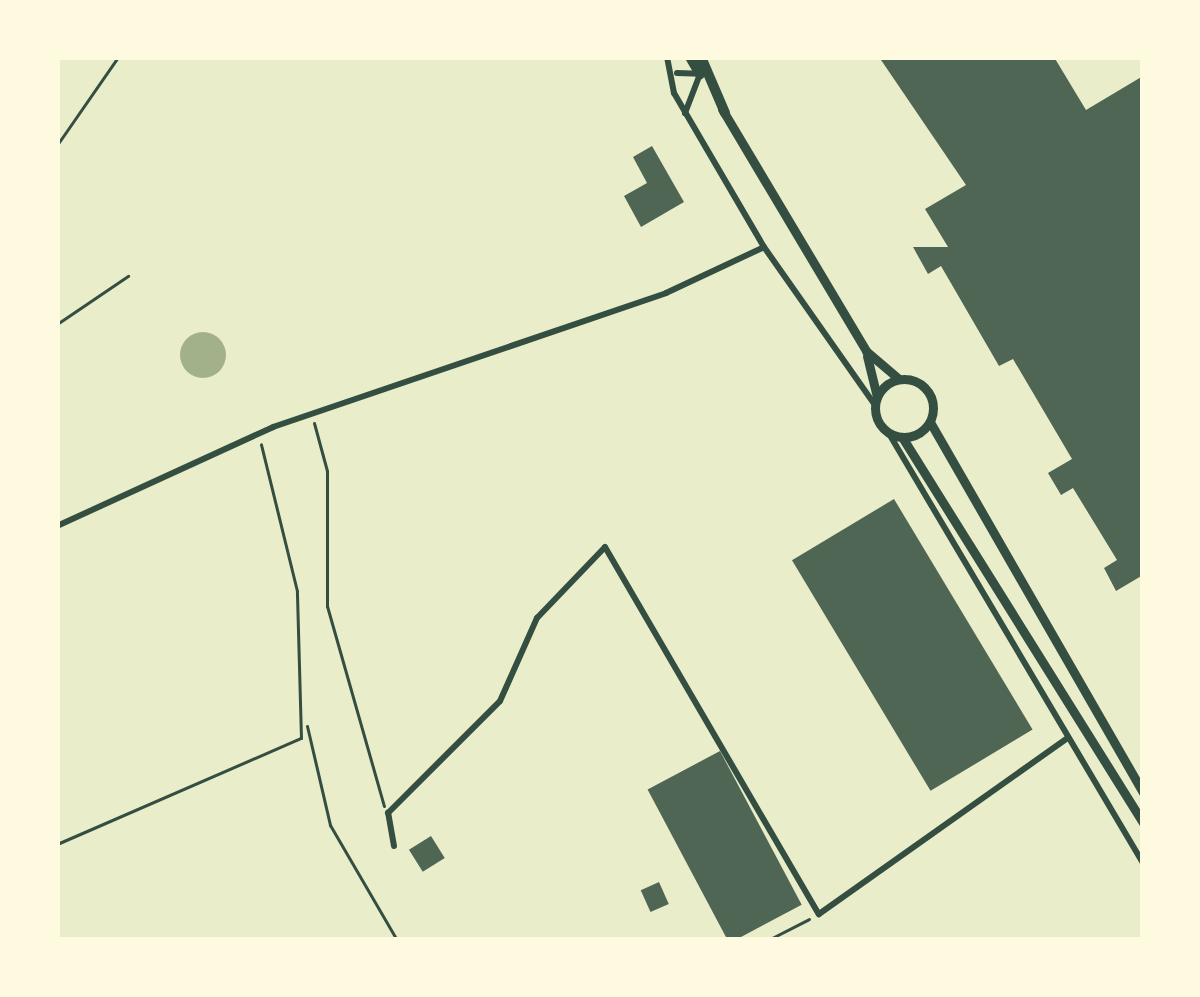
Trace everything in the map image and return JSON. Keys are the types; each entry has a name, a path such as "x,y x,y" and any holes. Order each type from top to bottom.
{"highway":[{"path":"689,57 700,74"},
{"path":"701,57 725,113"}],"main road":[{"path":"700,74 866,351 899,379 931,394 930,422 1143,792"},
{"path":"866,351 888,432 902,437 1143,823"},
{"path":"876,401 899,379"},
{"path":"902,437 930,422"}],"street":[{"path":"667,57 677,73 686,113 764,247 847,380 876,401"},
{"path":"677,73 700,74 686,113"},
{"path":"57,526 311,413 666,293 764,247"},
{"path":"888,432 1143,863"},
{"path":"394,846 388,813 500,701 537,618 605,547 819,914 1068,738"}],"path":[{"path":"57,146 118,57"},
{"path":"57,324 128,277"},
{"path":"311,413 327,471 327,606 388,813"},
{"path":"260,436 297,591 307,724 330,825 397,940"},
{"path":"57,844 301,738 307,724"},
{"path":"768,940 819,914"}],"shaded area":[{"path":"203,332 219,339 226,355 219,371 203,378 187,371 180,355 187,339"}],"building":[{"path":"879,57 1054,57 1086,110 1143,76 1143,575 1116,591 1104,568 1117,560 1073,488 1061,495 1048,473 1072,459 1013,359 999,366 941,266 928,274 913,247 948,247 925,209 966,185"},
{"path":"652,146 684,202 641,227 624,196 647,183 633,157"},
{"path":"894,499 1033,730 931,791 792,560"},
{"path":"720,751 802,905 728,940 648,789"},
{"path":"431,836 445,858 423,872 409,850"},
{"path":"659,882 669,904 650,912 641,890"}]}
